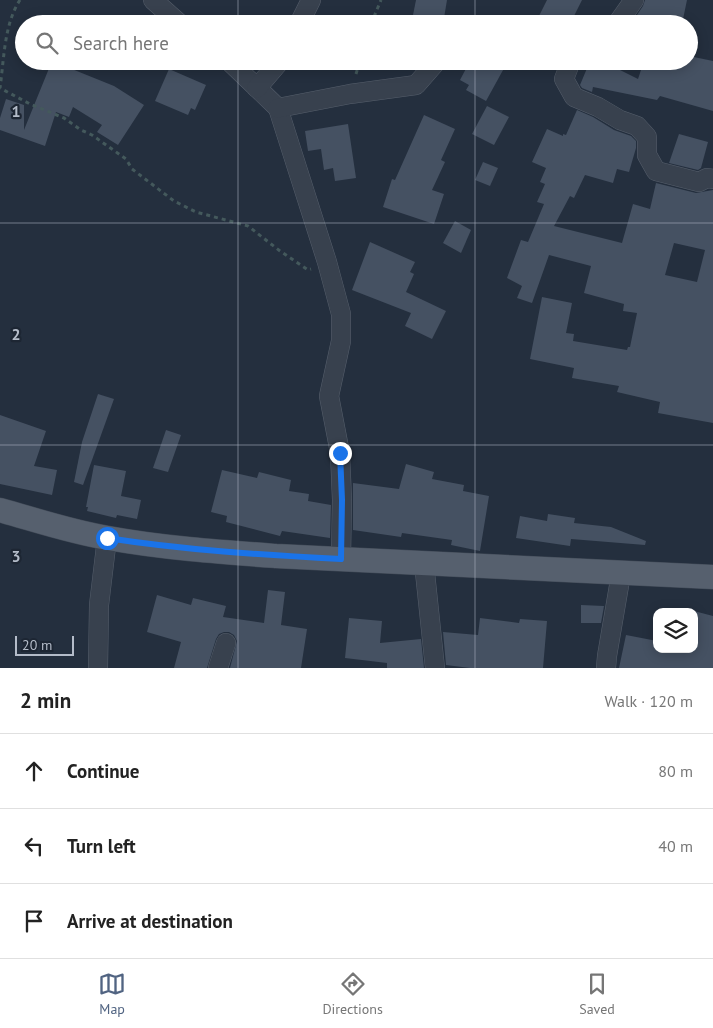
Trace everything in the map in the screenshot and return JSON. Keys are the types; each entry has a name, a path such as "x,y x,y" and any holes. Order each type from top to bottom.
{"main road":[{"path":"0,510 70,530 107,538 156,546 198,550 621,574 713,577"}],"street":[{"path":"153,0 170,15"},
{"path":"304,15 311,0"},
{"path":"623,15 634,0"},
{"path":"238,70 278,108 342,314 341,341 330,396 340,453 342,500 341,559"},
{"path":"257,88 272,70"},
{"path":"278,108 350,94 416,85 429,70"},
{"path":"568,70 564,80 574,97 598,107 620,120 637,126 647,137 647,155 656,171 700,182 708,178 713,179"},
{"path":"98,668 99,605 107,538"},
{"path":"424,563 435,668"},
{"path":"606,668 621,574"},
{"path":"218,668 226,643"}],"path":[{"path":"20,0 15,8 7,37 0,88 30,104 64,118 92,135 126,159 132,169 174,201 196,212 248,226 308,270 327,262"},
{"path":"375,15 381,0"}],"building":[{"path":"416,0 447,0 444,15 413,15"},
{"path":"547,0 582,0 574,15 540,15"},
{"path":"645,0 687,0 684,15 637,15"},
{"path":"698,58 713,61 713,111 660,96 657,100 593,87 592,92 582,88 580,85 586,70 620,70 638,79 641,70 698,70"},
{"path":"48,70 74,70 114,86 144,105 118,145 97,132 102,125 73,107 69,117 56,112 45,146 0,130 0,118 6,99 24,105 24,130"},
{"path":"169,70 206,85 195,110 191,108 188,115 155,101"},
{"path":"465,70 503,70 486,101 466,90 469,85 460,80"},
{"path":"487,106 509,117 494,145 472,134"},
{"path":"577,110 614,130 631,136 636,141 636,148 629,172 617,169 613,183 585,175 574,198 570,196 554,226 622,243 633,204 650,209 656,183 696,193 713,190 713,423 658,413 660,402 617,392 619,386 572,378 574,368 530,359 542,297 572,303 566,333 574,334 573,341 627,350 630,347 637,313 623,311 624,304 584,293 591,266 549,255 532,303 517,298 522,286 507,278 521,240 528,242 544,204 537,202 545,184 540,182 546,168 532,162 547,129 563,136 563,134 566,135","holes":["674,243 705,250 697,282 665,275"]},
{"path":"424,115 455,129 441,160 445,162 432,190 444,194 434,224 383,207 392,179 395,180"},
{"path":"348,124 356,178 335,181 333,168 324,170 321,149 308,151 305,131"},
{"path":"679,134 708,142 701,168 698,170 669,163"},
{"path":"483,162 498,168 490,186 475,180"},
{"path":"455,221 471,230 461,253 443,243"},
{"path":"370,242 415,262 410,272 414,274 406,292 446,311 432,339 405,326 411,313 352,290"},
{"path":"98,394 114,399 83,485 74,482 82,442"},
{"path":"0,415 46,431 34,466 57,470 52,495 0,484"},
{"path":"166,430 181,435 168,472 153,468"},
{"path":"406,464 434,472 432,479 464,485 463,491 489,496 480,551 451,545 452,540 402,533 401,537 353,530 353,483 399,489"},
{"path":"94,465 126,471 121,496 141,500 137,519 117,515 116,518 87,511 88,507 86,507"},
{"path":"222,470 257,478 259,472 291,480 289,491 309,494 308,501 331,505 330,538 282,531 280,536 226,522 227,516 211,512"},
{"path":"548,514 575,518 574,523 611,527 646,541 645,545 571,539 570,546 516,538 520,516 547,521"},
{"path":"268,590 285,592 281,625 307,629 301,668 230,668 237,641 234,635 224,632 219,634 216,639 207,668 174,668 181,642 147,632 157,595 191,605 193,598 226,606 223,617 264,623"},
{"path":"581,605 604,606 601,623 581,623"},
{"path":"698,612 713,616 713,668 619,668 626,635 653,640 653,653 698,653"},
{"path":"349,618 382,621 380,643 421,639 424,668 387,668 387,663 345,658"},
{"path":"480,618 519,623 520,619 547,621 543,668 470,668 446,665 443,632 478,635"}],"route":[{"path":"107,538 156,546 207,551 341,559 342,500 340,453"}]}
